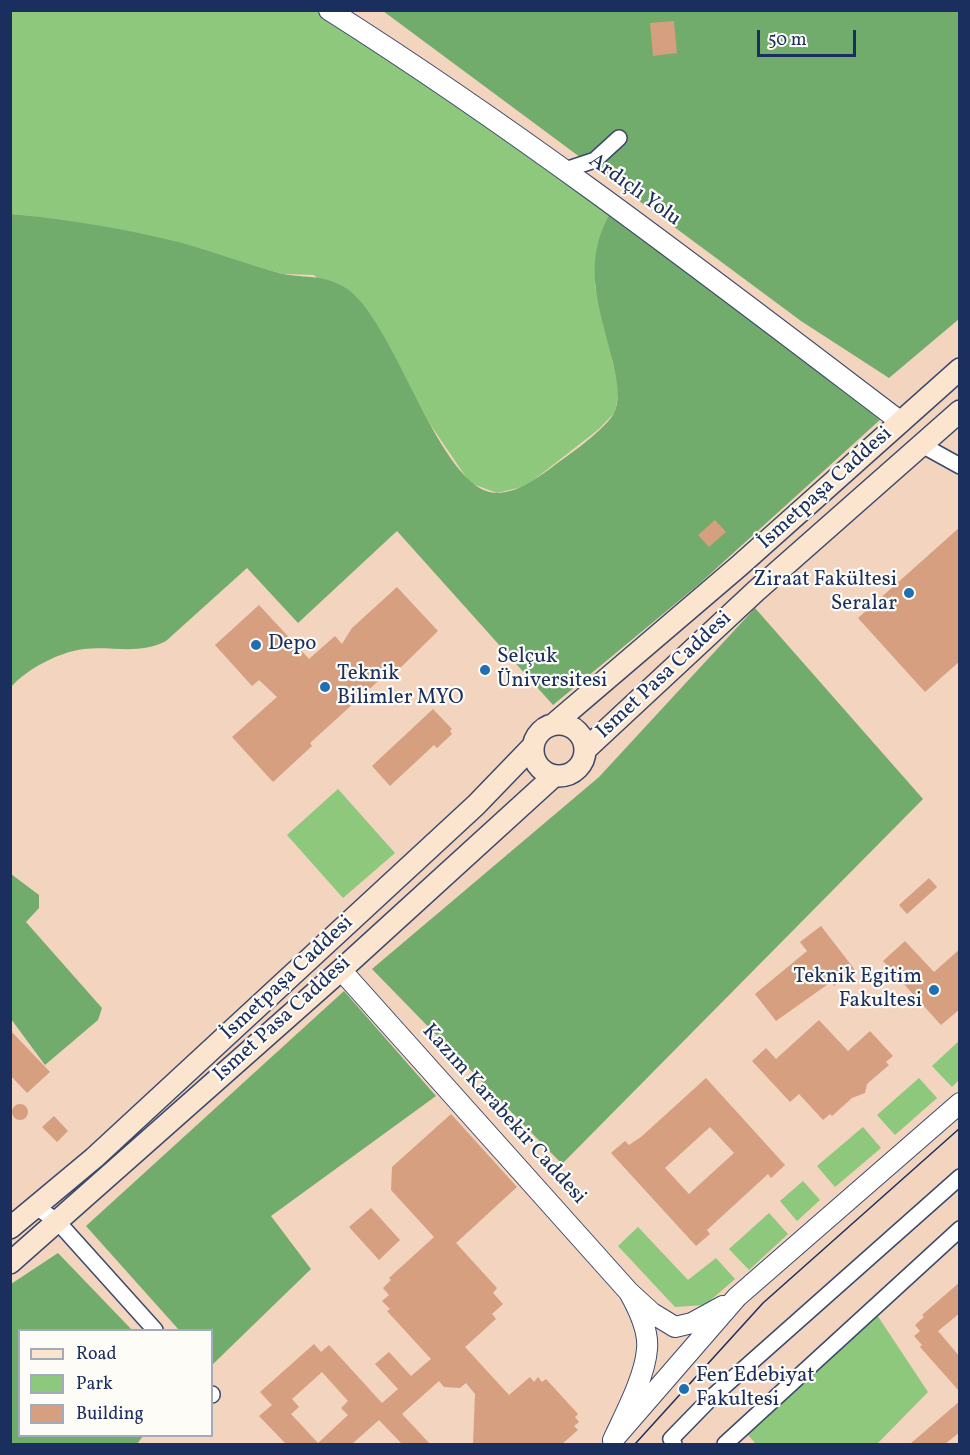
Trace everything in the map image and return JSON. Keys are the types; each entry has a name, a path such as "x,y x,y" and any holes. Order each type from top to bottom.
{"main road":[{"name":"İsmetpaşa Caddesi","path":"554,724 739,566 960,369"},
{"name":"Ismet Pasa Caddesi","path":"585,750 757,590 960,411"},
{"path":"554,724 572,727 584,741 585,750 579,767 563,776 546,773 535,762 533,746 543,729 554,724"},
{"name":"İsmetpaşa Caddesi","path":"10,1228 94,1158 476,806 533,746"},
{"name":"Ismet Pasa Caddesi","path":"10,1263 341,970 554,776"}],"street":[{"name":"Ardıçlı Yolu","path":"329,10 401,56 630,216 901,422"},
{"path":"565,170 595,160 619,138"},
{"path":"922,446 960,466"},
{"name":"Kazım Karabekir Caddesi","path":"341,970 629,1292"},
{"path":"610,1442 737,1297 960,1103"},
{"path":"674,1444 671,1439 712,1397 960,1177"},
{"path":"36,1207 57,1221 153,1329"},
{"path":"725,1444 960,1229"},
{"path":"629,1292 652,1313 686,1334 689,1341 688,1355 678,1365 664,1367 652,1359 638,1308 629,1292"},
{"path":"610,1442 627,1410 656,1330 662,1327 693,1323 737,1297"}],"shaded area":[{"name":"Selçuk Üniversitesi","path":"10,11 959,11 959,1444 11,1444"}],"green space":[{"path":"10,11 317,11 324,14 612,210 595,286 619,390 615,412 599,429 526,486 497,493 470,483 430,424 408,384 314,275 283,274 233,260 32,216 11,214"},
{"path":"383,11 959,11 959,319 889,378 801,321"},
{"path":"612,210 882,418 698,585 553,705 397,531 298,623 247,568 166,641 146,648 95,648 74,651 35,668 11,687 11,214 140,233 182,243 279,273 319,278 344,287 363,304 381,332 437,437 457,467 477,486 499,493 533,481 595,434 615,411 618,399 617,381 599,304 595,267 602,230"},
{"path":"755,608 923,799 562,1164 372,969 599,777"},
{"path":"338,789 395,853 343,898 287,835"},
{"path":"11,874 39,895 39,908 26,922 102,1008 98,1020 45,1065 11,1019"},
{"path":"344,991 436,1096 271,1216 311,1269 213,1364 213,1329 178,1329 86,1226"},
{"path":"959,1041 959,1080 952,1087 932,1066"},
{"path":"919,1078 937,1098 895,1135 877,1115"},
{"path":"863,1127 881,1148 835,1187 817,1166"},
{"path":"803,1181 820,1200 797,1221 780,1201"},
{"path":"769,1213 788,1234 749,1270 729,1249"},
{"path":"638,1227 688,1280 716,1258 735,1279 705,1305 675,1307 618,1246"},
{"path":"58,1253 131,1329 18,1329 18,1437 142,1437 137,1444 11,1444 11,1284"},
{"path":"877,1315 928,1392 877,1444 756,1444 748,1435"}],"building":[{"path":"674,21 677,53 653,56 650,23"},
{"path":"715,520 726,532 709,547 698,535"},
{"path":"960,527 960,661 925,692 858,618"},
{"path":"397,587 438,631 391,677 387,673 310,743 312,746 273,782 232,737 277,697 259,680 252,686 215,645 259,605 309,659 335,636 342,644 352,628"},
{"name":"Teknik Bilimler MYO","path":"433,709 452,729 450,731 452,734 437,748 434,745 390,786 372,766"},
{"name":"Teknik Egitim Fakultesi","path":"929,878 937,887 907,914 899,905"},
{"path":"821,926 855,970 834,986 831,982 776,1021 755,994 807,951 800,942"},
{"name":"Teknik Egitim Fakultesi","path":"905,941 934,972 960,949 960,1009 941,1025 883,961"},
{"path":"819,1020 848,1051 870,1031 893,1056 886,1062 889,1065 867,1084 865,1093 852,1098 832,1116 830,1114 823,1120 799,1094 790,1102 752,1061 766,1048 776,1059"},
{"path":"10,1030 50,1072 27,1093 10,1075"},
{"path":"706,1078 785,1165 771,1178 768,1174 707,1230 710,1234 696,1246 611,1153 625,1141 629,1145 641,1137","holes":["710,1127 734,1153 689,1194 665,1168"]},
{"path":"20,1104 26,1106 28,1112 26,1118 20,1120 14,1118 12,1112 14,1106"},
{"path":"451,1114 517,1187 456,1243 497,1288 493,1293 503,1304 492,1314 496,1319 465,1347 509,1395 530,1377 534,1382 538,1377 542,1382 546,1379 578,1414 575,1417 579,1422 574,1426 578,1430 562,1444 473,1444 475,1394 466,1383 460,1388 444,1387 439,1381 402,1414 430,1444 402,1444 379,1420 352,1444 286,1444 259,1416 272,1405 260,1392 314,1344 321,1352 329,1345 382,1403 398,1389 375,1364 389,1352 411,1376 431,1359 387,1311 390,1309 382,1301 389,1295 383,1288 391,1280 389,1278 434,1237 391,1190 392,1167","holes":["322,1372 348,1401 341,1408 348,1415 318,1443 291,1414 299,1407 292,1399"]},
{"path":"54,1116 68,1131 57,1142 42,1127"},
{"path":"371,1208 400,1240 379,1260 349,1227"},
{"path":"960,1282 960,1313 938,1331 960,1357 960,1392 920,1347 922,1345 914,1336 920,1331 915,1325 924,1317 922,1315"},
{"path":"960,1401 960,1432 945,1444 910,1444"}],"tram line":[{"path":"635,1444 763,1303 960,1128"}],"place":[{"name":"Ziraat Fakültesi Seralar","path":"909,593"},
{"name":"Depo","path":"256,645"},
{"name":"Selçuk Üniversitesi","path":"485,670"},
{"name":"Teknik Bilimler MYO","path":"325,687"},
{"name":"Teknik Egitim Fakultesi","path":"934,990"},
{"name":"Fen Edebiyat Fakultesi","path":"684,1389"}]}
